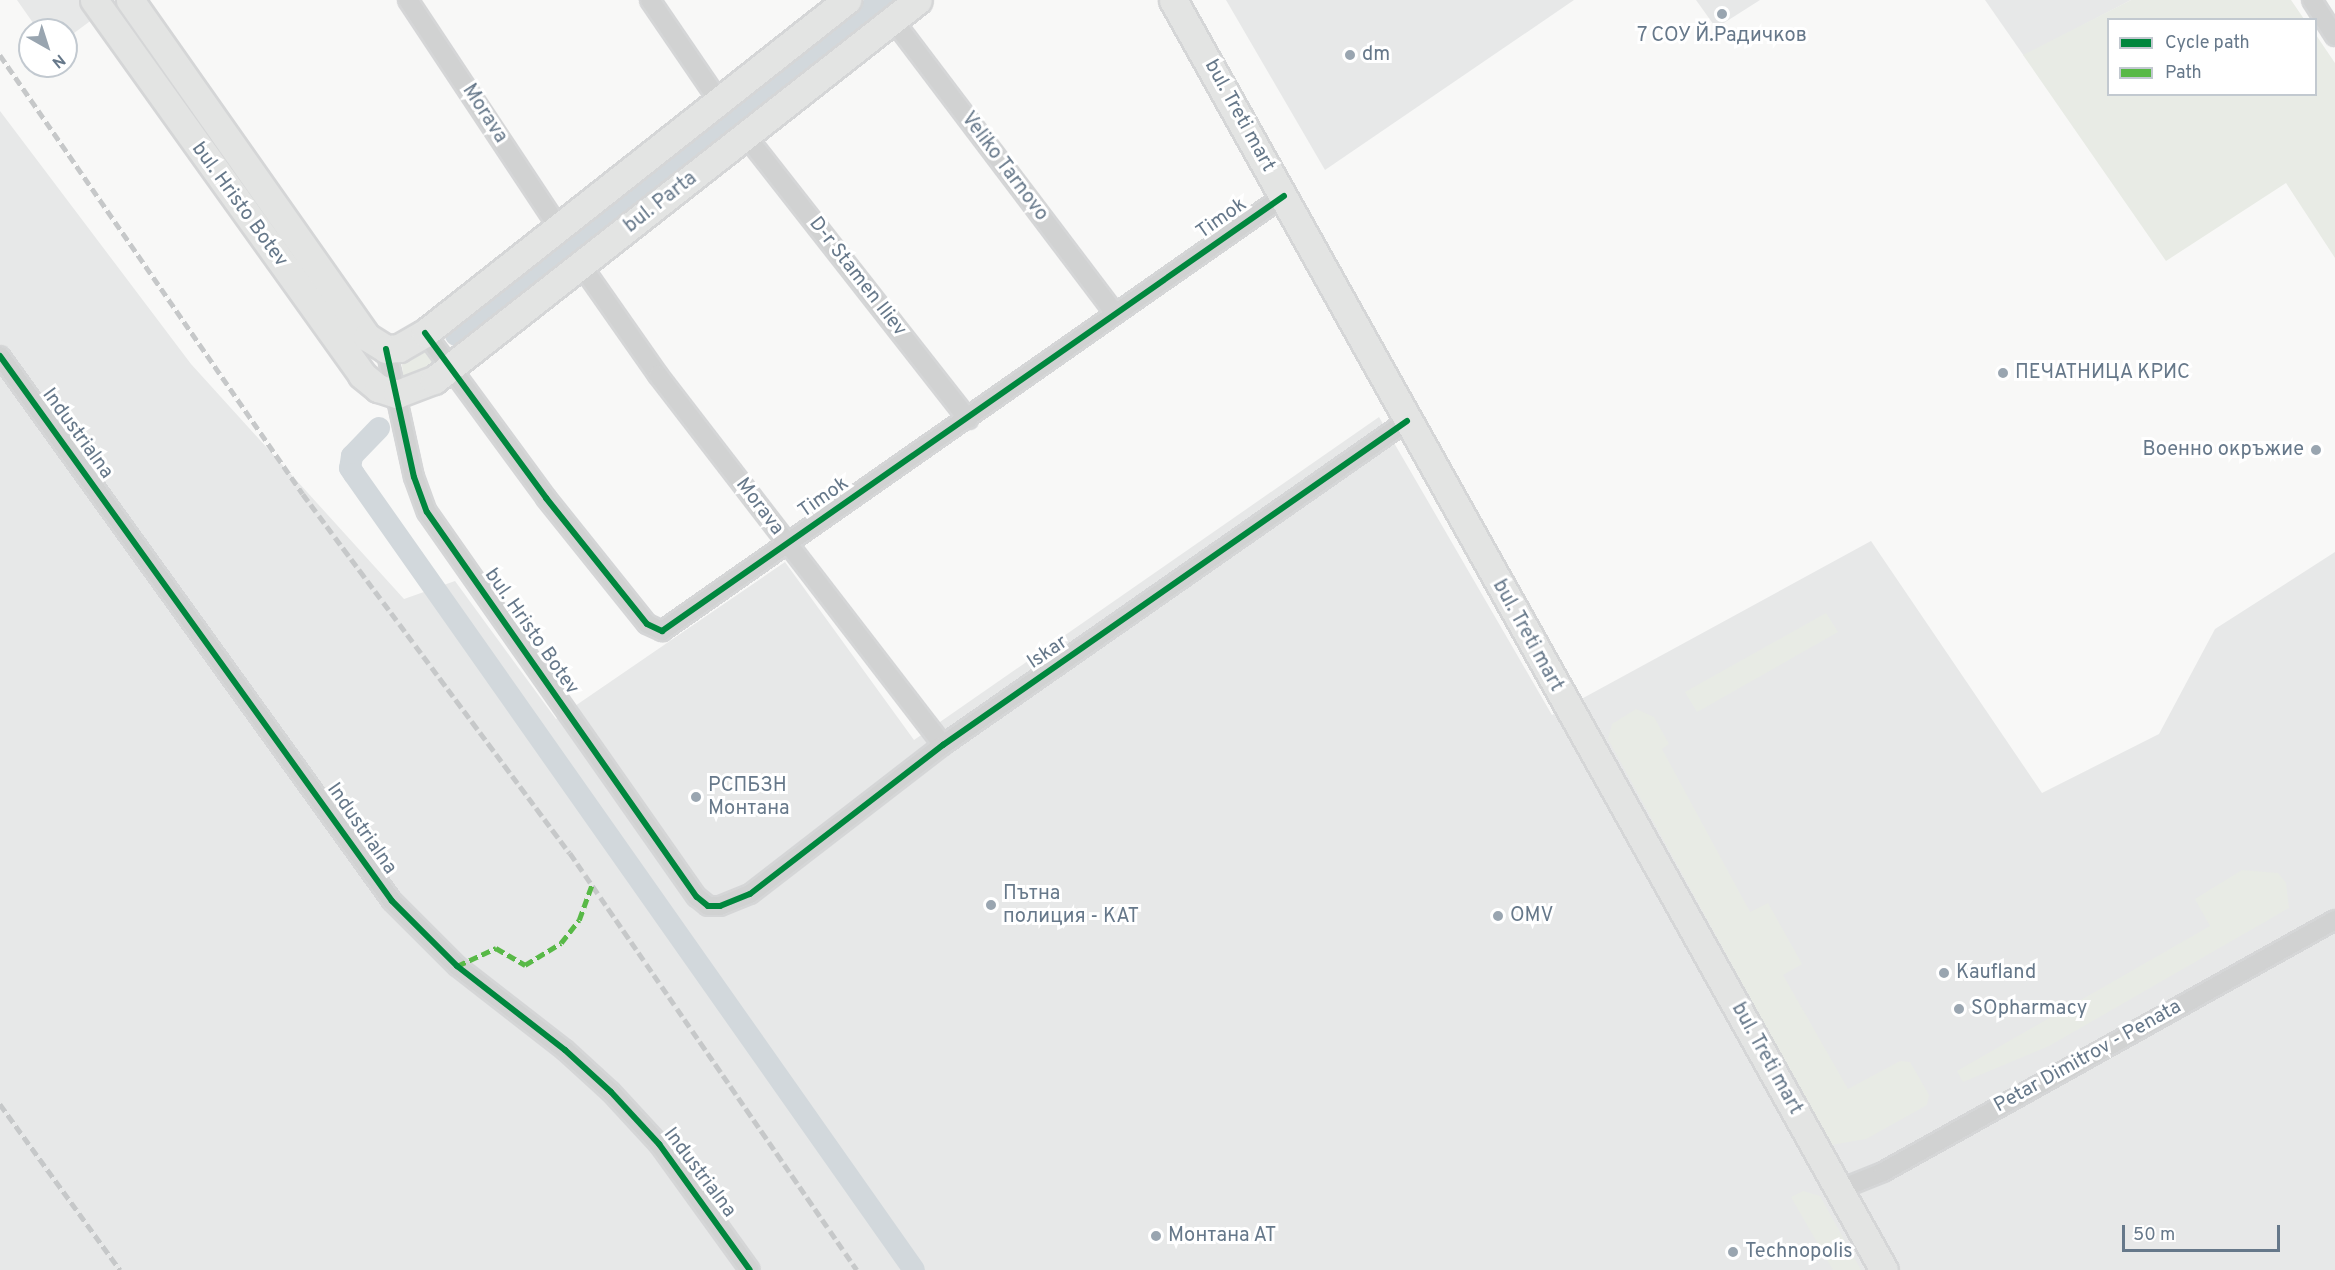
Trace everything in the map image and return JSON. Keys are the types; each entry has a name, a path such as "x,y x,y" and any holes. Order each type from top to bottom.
{"main road":[{"name":"bul. Hristo Botev","path":"94,0 362,375 378,388 397,394"},
{"name":"bul. Hristo Botev","path":"130,0 368,337 386,349"},
{"path":"386,349 399,348 425,333 847,0"},
{"name":"bul. Parta","path":"397,394 422,387 451,368 918,0"},
{"name":"bul. Treti mart","path":"1173,0 1884,1270"}],"street":[{"name":"Morava","path":"408,0 559,228"},
{"path":"650,0 719,102"},
{"path":"2312,0 2335,36"},
{"name":"Veliko Tarnovo","path":"893,20 1115,314"},
{"name":"D-r Stamen Iliev","path":"746,136 968,419"},
{"name":"Timok","path":"451,368 546,498 653,629 670,629 787,543 968,419 1284,196"},
{"name":"Morava","path":"581,266 787,543 943,746"},
{"path":"425,333 451,368"},
{"name":"bul. Hristo Botev","path":"386,349 414,477 427,512 697,897 708,906"},
{"name":"Industrialna","path":"0,356 392,901 439,950 611,1092 659,1144 750,1270"},
{"name":"Iskar","path":"708,906 720,906 750,894 943,746 1407,421"},
{"name":"Petar Dimitrov - Penata","path":"1838,1190 1882,1172 2335,920"}],"shaded area":[{"path":"17,0 80,0 93,19 78,30 78,18 30,18"},
{"path":"1226,0 1574,0 1325,170"},
{"name":"7 СОУ Й.Радичков","path":"1696,0 1760,0 1716,28"},
{"path":"1985,0 2131,0 2024,56"},
{"path":"2131,0 2291,0 2303,18 2107,18 2107,96 2317,96 2317,36 2335,63 2335,258 2286,183 2166,261 2023,55"},
{"path":"0,111 191,364 404,599 455,581 556,719 785,562 914,740 1379,417 1552,715 1871,541 2042,793 2159,734 2215,629 2335,552 2335,1270 0,1270"},
{"path":"425,345 438,362 418,377 403,376 402,365"},
{"path":"1826,613 1838,632 1697,712 1685,692"},
{"path":"1636,709 1654,717 1669,744 1662,749 1750,912 1768,903 1802,964 1783,975 1848,1089 1900,1061 1910,1062 1929,1095 1927,1105 1866,1139 1831,1145 1608,739 1612,724"},
{"path":"2242,870 2278,873 2286,883 2289,908 2049,1046 1963,1082 1957,1071 2210,926 2195,899"},
{"path":"1803,1191 1820,1196 1861,1270 1833,1270 1791,1197"}],"waterway":[{"path":"456,335 882,0"},
{"path":"379,428 352,456 350,468 914,1270"}],"railway":[{"path":"0,55 303,494 570,853 857,1270"},
{"path":"0,1104 120,1270"}],"marked path":[{"path":"457,966 496,948 525,965 561,943 579,920 592,885"}],"cycle path":[{"path":"425,333 546,498 647,624 662,631 1284,196"},
{"path":"386,349 414,477 427,512 697,897 708,906 720,906 750,894 943,745 1407,421"},
{"path":"0,356 392,901 457,966 565,1050 611,1092 659,1144 750,1270"}],"place":[{"name":"7 СОУ Й.Радичков","path":"1722,14"},
{"name":"dm","path":"1350,55"},
{"name":"ПЕЧАТНИЦА КРИС","path":"2003,373"},
{"name":"Военно окръжие","path":"2316,450"},
{"name":"РСПБЗН Монтана","path":"696,797"},
{"name":"Пътна полиция - КАТ","path":"991,905"},
{"name":"OMV","path":"1498,916"},
{"name":"Kaufland","path":"1944,973"},
{"name":"SOpharmacy","path":"1959,1009"},
{"name":"Монтана АТ","path":"1156,1236"},
{"name":"Technopolis","path":"1733,1252"}]}
